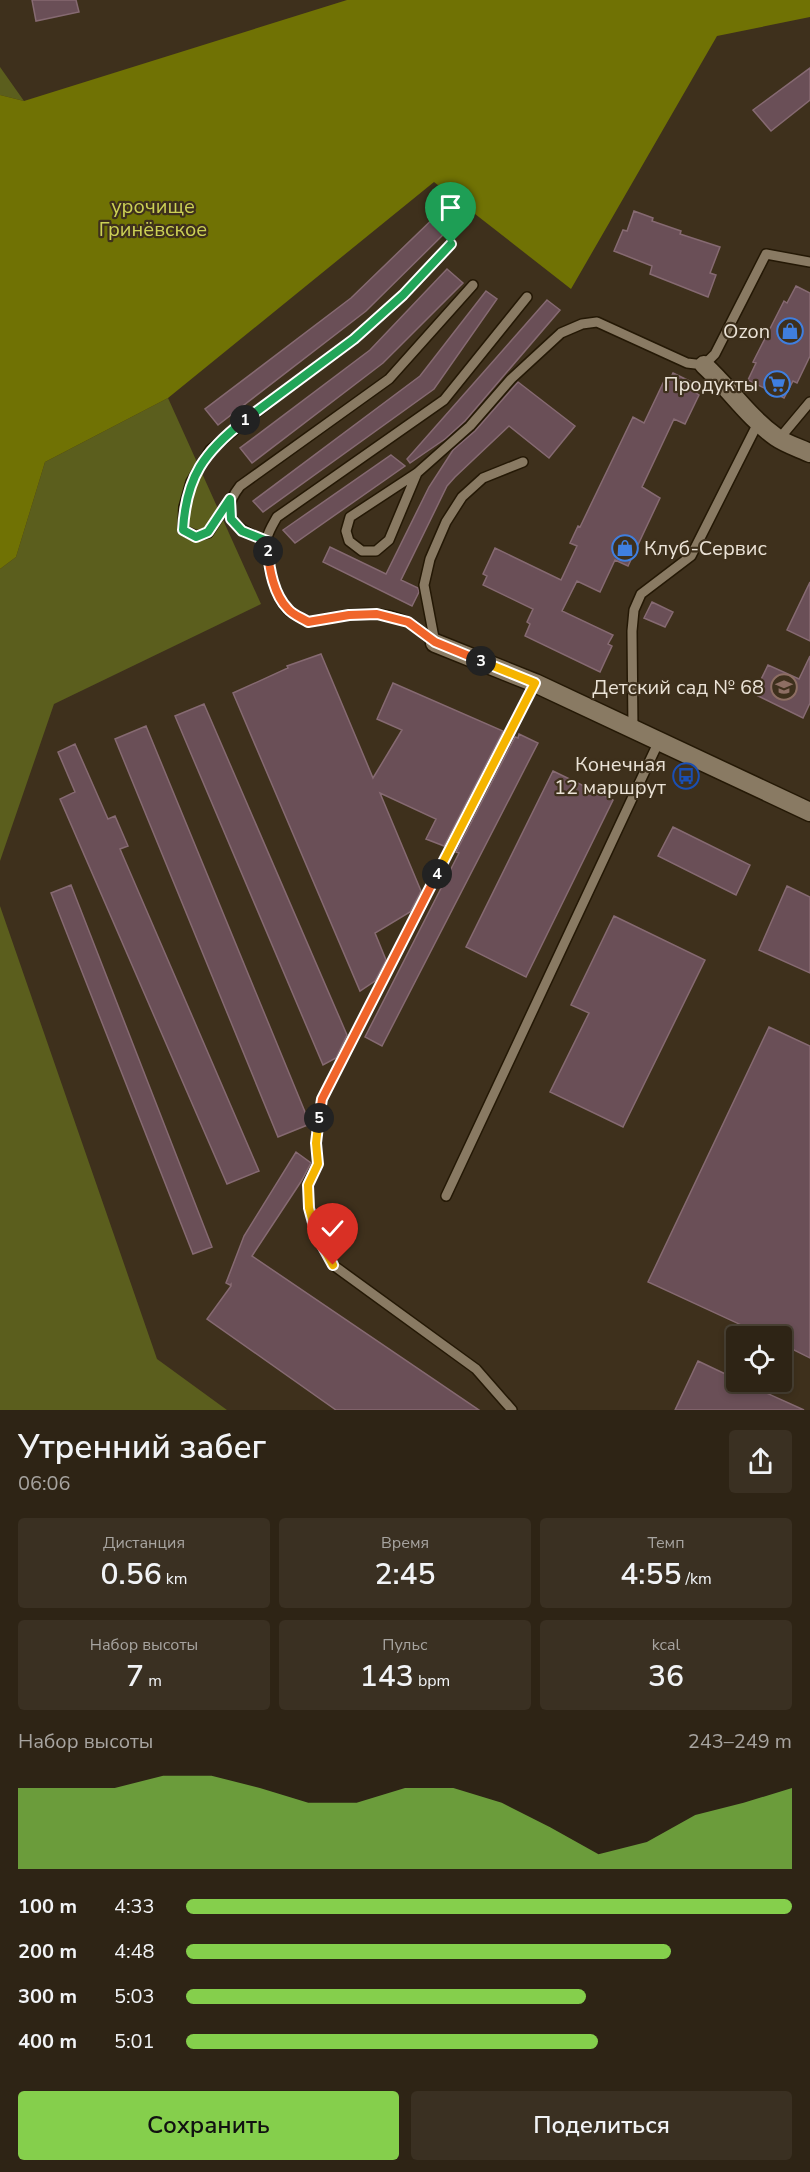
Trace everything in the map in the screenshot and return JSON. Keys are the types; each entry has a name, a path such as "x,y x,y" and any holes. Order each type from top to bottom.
{"street":[{"path":"704,365 758,423 779,439 810,453"},
{"path":"435,642 535,683 810,812"}],"lane":[{"path":"451,244 403,295 354,339 254,413 210,450 191,482 184,507 183,530 196,537 208,532 240,486 389,379 473,285"},
{"path":"417,473 389,540 376,551 362,551 349,541 346,531 350,517 417,473 470,426 511,379 561,333 582,324 597,322 687,363 704,365 715,354 766,254 810,262"},
{"path":"435,642 408,622 377,614 349,615 308,622 288,609 277,592 269,565 267,541 277,517 444,400 527,297"},
{"path":"779,439 810,402"},
{"path":"633,729 632,631 634,610 641,594 691,556 758,423"},
{"path":"435,642 424,585 430,559 446,522 462,497 483,478 523,462"},
{"path":"230,499 231,519 242,531 267,541"},
{"path":"512,1410 476,1369 333,1265 316,1234 309,1208 308,1185 318,1164 316,1143 322,1099 535,683"},
{"path":"446,1196 659,741"}],"shaded area":[{"path":"0,67 24,101 0,95"},
{"path":"168,398 261,604 54,704 0,861 0,569 16,557 45,462"},
{"path":"0,906 157,1359 227,1410 0,1410"}],"green space":[{"name":"урочище Гринёвское","path":"347,0 810,0 810,17 717,36 571,289 434,182 168,398 45,462 16,557 0,569 0,95 24,101"}],"building":[{"path":"32,0 76,0 79,12 36,21"},
{"path":"810,68 810,100 771,131 753,110"},
{"path":"443,209 457,221 366,311 218,425 205,409 351,298"},
{"path":"634,211 653,218 652,221 681,231 680,234 720,247 710,273 716,275 708,297 650,274 652,266 614,251 623,230 627,231"},
{"path":"447,269 463,283 383,363 252,463 240,448 370,350"},
{"path":"796,286 810,293 810,356 797,383 793,381 784,398 748,380 756,363 753,362 784,301 787,303"},
{"path":"486,291 497,299 434,389 263,512 253,501 420,376"},
{"path":"547,300 560,310 465,421 445,439 410,463 407,459"},
{"path":"673,373 700,386 696,393 699,395 685,424 674,419 642,487 660,498 628,566 615,560 600,592 577,581 562,611 613,635 608,644 612,646 600,672 525,636 530,624 527,622 533,609 483,585 487,576 483,574 495,548 561,580 577,546 570,543 633,417 644,423 665,379 669,381"},
{"path":"518,382 575,426 549,458 509,426 455,477 447,486 401,580 418,588 419,592 412,606 323,562 330,547 386,574 429,487 453,450 475,431"},
{"path":"391,455 405,466 295,543 283,530"},
{"name":"Детский сад № 68","path":"810,582 810,641 787,630"},
{"path":"652,602 673,612 665,627 644,618"},
{"path":"321,654 373,778 402,730 377,719 393,683 503,731 444,846 426,839 436,819 380,793 421,891 410,912 375,933 386,960 375,981 360,991 233,693 288,668 287,666"},
{"name":"Детский сад № 68","path":"810,656 810,703 803,718 754,694 768,665 799,679"},
{"path":"204,704 347,1035 336,1058 323,1065 175,716"},
{"path":"146,726 310,1124 278,1137 115,739"},
{"path":"519,734 538,743 382,1046 365,1037 459,853 456,852 515,737 518,738"},
{"path":"75,744 108,819 115,816 128,846 120,849 259,1171 227,1184 60,799 75,792 58,752"},
{"path":"553,771 613,800 526,977 466,947"},
{"path":"673,827 750,865 736,895 658,856"},
{"path":"71,885 212,1247 193,1254 51,893"},
{"path":"787,886 810,897 810,973 759,950"},
{"path":"614,916 705,960 623,1127 550,1092 589,1013 571,1005"},
{"path":"769,1027 810,1046 810,1358 792,1349 792,1326 743,1326 648,1282"},
{"path":"296,1152 311,1163 252,1256 479,1410 336,1410 207,1319 231,1286 226,1283 244,1236"},
{"path":"698,1361 726,1374 726,1392 764,1392 804,1410 675,1410"}],"place":[{"name":"Ozon","path":"790,331"},
{"name":"Продукты","path":"777,384"},
{"name":"Клуб-Сервис","path":"625,548"},
{"name":"Детский сад № 68","path":"784,687"},
{"name":"Конечная 12 маршрут","path":"686,776"}],"route":[{"path":"333,1265 316,1234 309,1208 308,1185 318,1164 316,1143 322,1099 535,683 435,642 408,622 377,614 349,615 308,622 288,609 277,592 269,565 267,541 242,531 231,519 230,499 208,532 196,537 183,530 184,507 191,482 210,450 228,433 354,339 403,295 451,244"}]}
